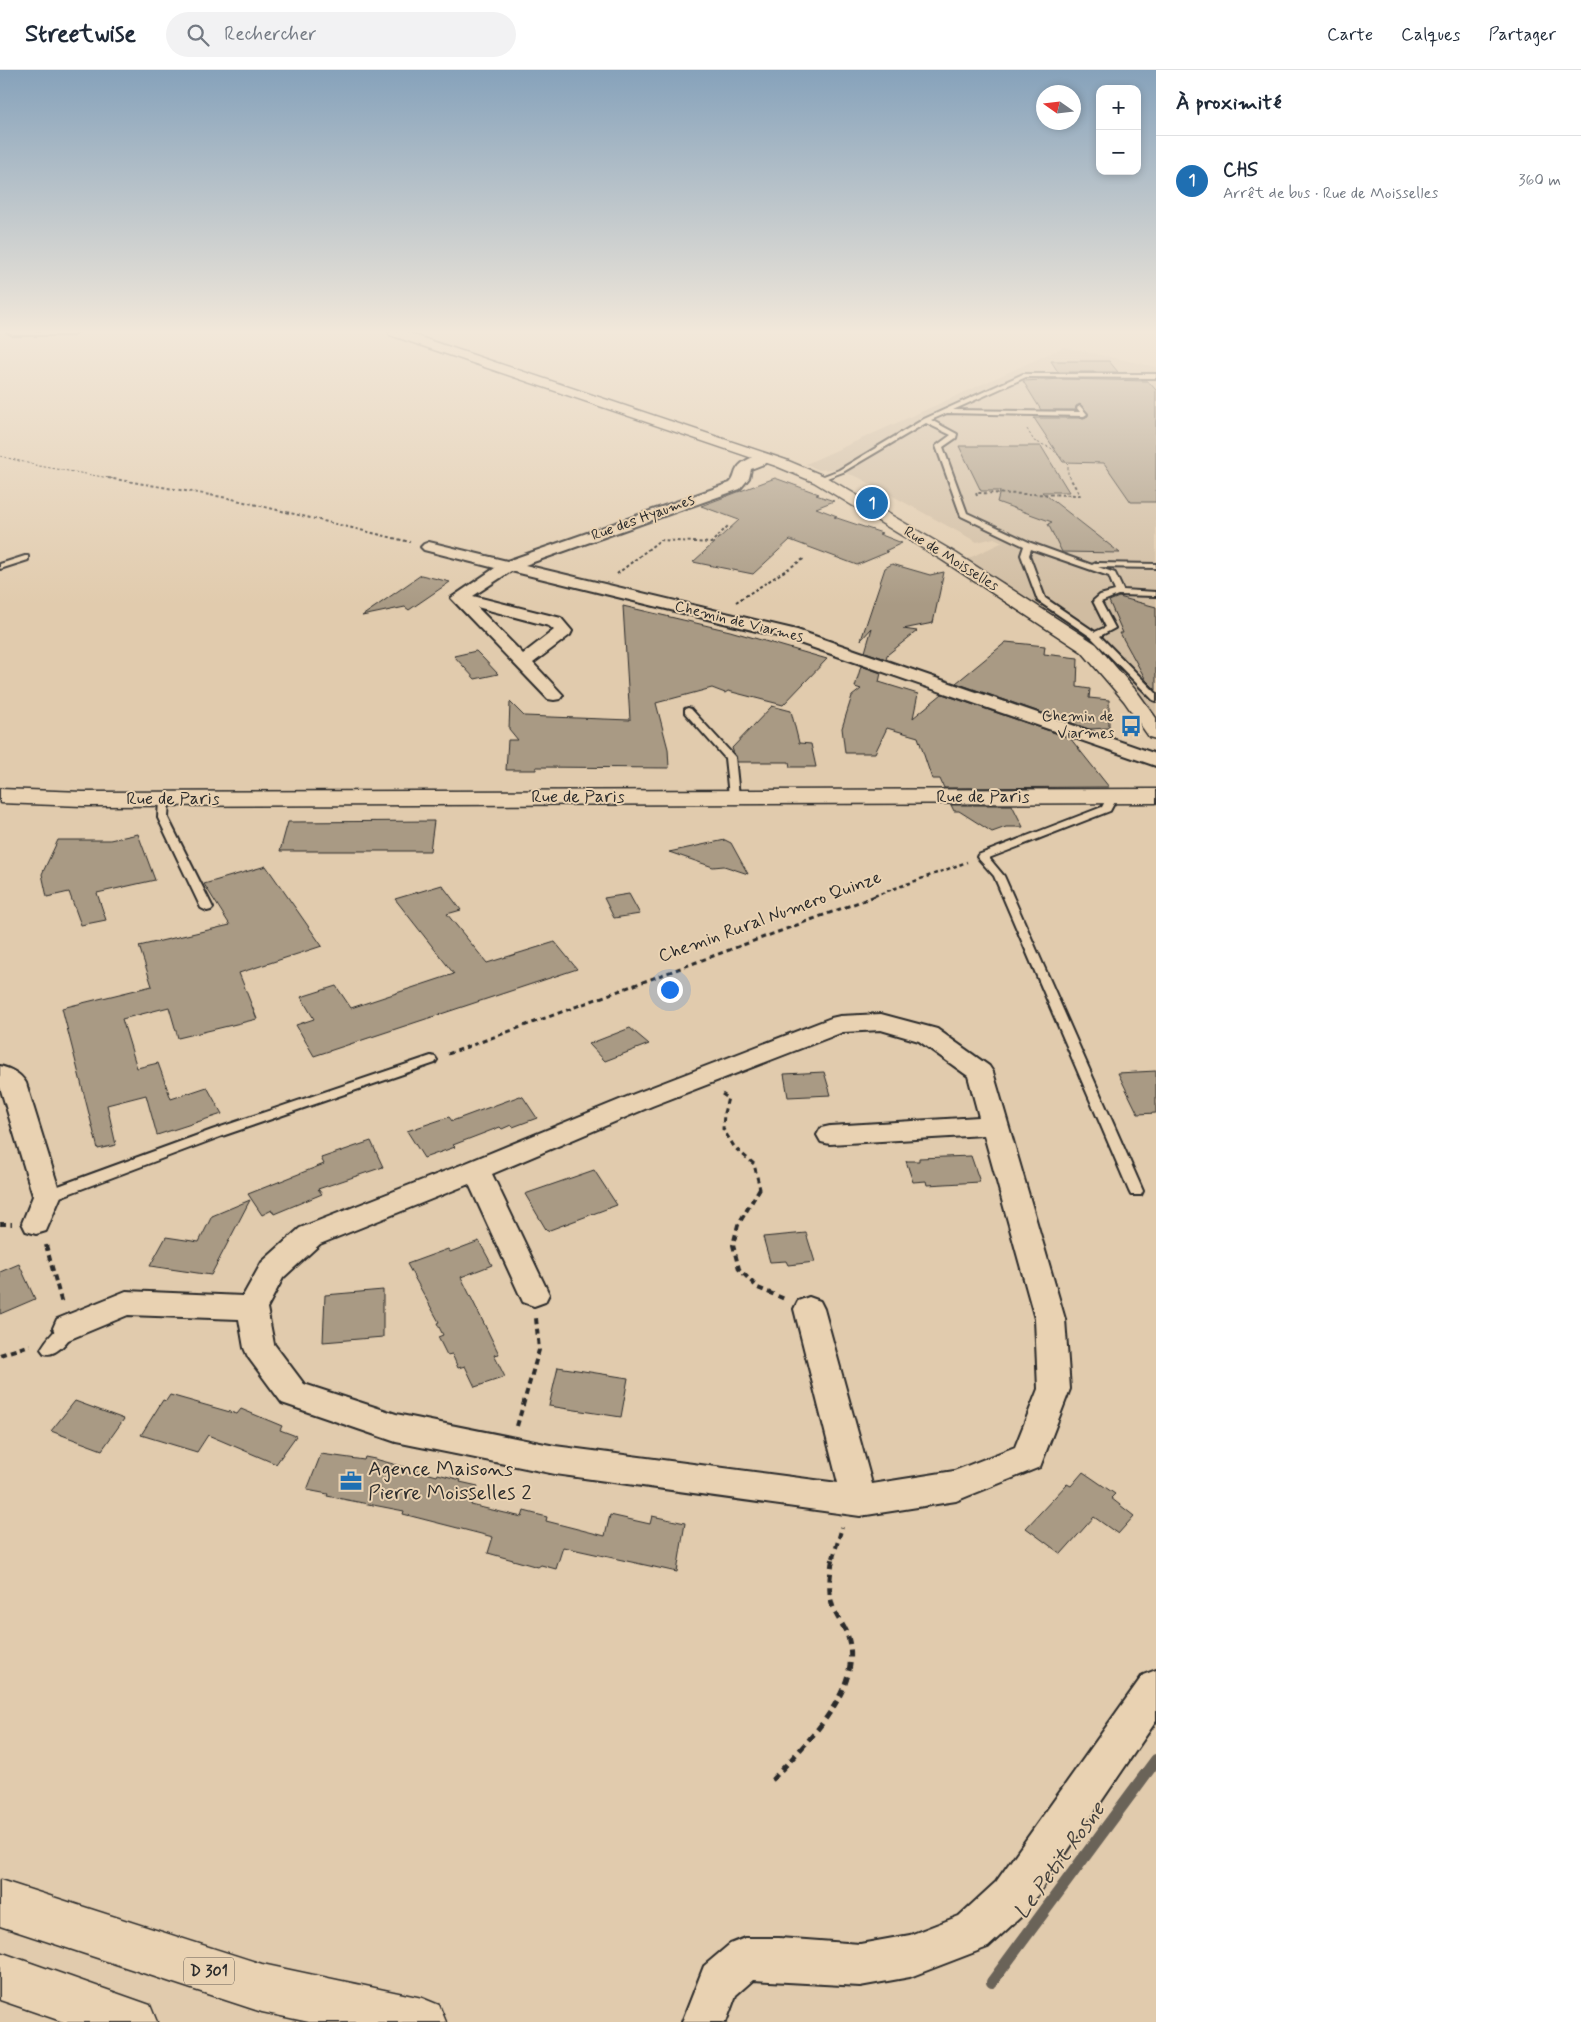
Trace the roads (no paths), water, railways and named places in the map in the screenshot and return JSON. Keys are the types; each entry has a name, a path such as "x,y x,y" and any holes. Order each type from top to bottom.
{"main road":[{"name":"Rue de Moisselles","path":"663,423 801,470 948,556 1089,648 1131,697 1156,733"},
{"name":"Rue de Paris","path":"0,796 37,798 164,798 1156,796"},
{"name":"D 301","path":"0,1903 262,1988 422,2022"},
{"path":"0,1976 132,2022"}],"street":[{"name":"Rue des Hyaumes","path":"459,598 508,566 735,486 742,478 742,471 745,466 766,458"},
{"name":"Chemin de Viarmes","path":"429,547 791,634 1156,760"},
{"path":"459,598 555,622 564,631 523,662"},
{"path":"459,598 554,695"},
{"path":"881,1022 928,1036 980,1072 995,1125 1050,1320 1054,1389 1028,1457 956,1486 860,1501 555,1460 396,1428 293,1394 259,1348 252,1308 272,1270 310,1236 840,1024 881,1022"},
{"path":"0,1075 13,1082 47,1196 36,1222"},
{"path":"830,1135 995,1125"},
{"path":"476,1170 534,1294"},
{"path":"59,1338 126,1303 252,1308"},
{"path":"809,1309 860,1501"},
{"path":"704,2022 720,1981 745,1959 779,1959 860,1965 910,1956 973,1932 1010,1897 1156,1688"}],"lane":[{"path":"819,479 840,471 921,423"},
{"path":"932,423 954,434 954,437 938,446 964,514 1028,545 1112,574 1120,593"},
{"path":"1028,545 1025,555 1042,599 1094,635 1156,698"},
{"path":"0,567 26,558"},
{"path":"1085,565 1156,566"},
{"path":"1094,635 1111,628 1098,602 1104,596 1120,593 1156,594"},
{"path":"688,711 730,758 734,796"},
{"path":"1113,796 1106,809 982,857 993,866 999,876 1136,1191"},
{"path":"164,798 163,818 208,908"},
{"path":"47,1196 216,1133 431,1060"}],"waterway":[{"name":"Le Petit Rosne","path":"992,1982 1156,1760"}],"place":[{"name":"CHS","path":"872,503"},
{"name":"Chemin de Viarmes","path":"1131,726"},
{"name":"Agence Maisons Pierre Moisselles 2","path":"351,1481"}]}
